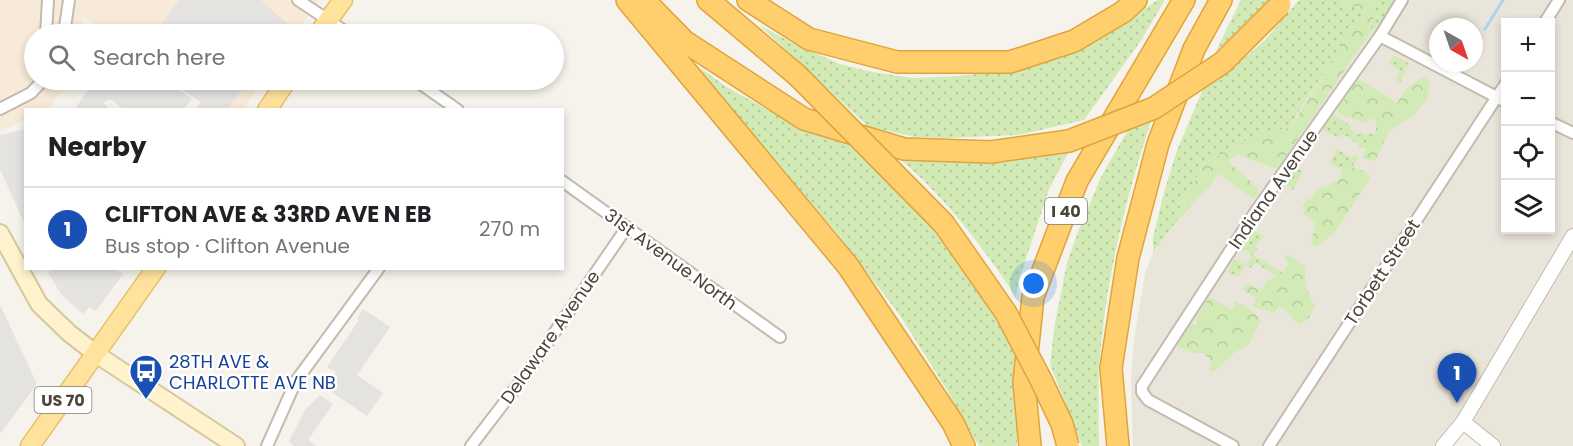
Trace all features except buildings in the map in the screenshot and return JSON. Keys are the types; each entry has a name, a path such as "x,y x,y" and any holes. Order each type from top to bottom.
{"highway":[{"path":"627,0 848,266 953,423 964,446"},
{"path":"644,0 684,41 804,119 904,149 992,152 1069,141 1154,108 1222,63 1282,3"},
{"path":"708,0 798,76 944,224 1006,313 1062,424 1068,446"},
{"path":"748,0 809,39 897,62 1010,62 1074,41 1123,12 1136,0"},
{"name":"I 40","path":"1030,446 1024,382 1034,297 1077,181 1184,0"},
{"path":"1118,446 1111,368 1128,258 1158,144 1194,50 1221,0"}],"main road":[{"path":"325,24 343,0"},
{"path":"268,108 280,90"},
{"path":"0,232 39,304 69,333 96,354 236,446"},
{"name":"US 70","path":"30,446 155,270"}],"street":[{"path":"47,24 48,0"},
{"path":"65,24 69,0"},
{"path":"298,0 320,24"},
{"name":"Indiana Avenue","path":"1233,446 1148,400 1142,392 1146,379 1256,211 1380,36 1402,0"},
{"path":"1548,18 1559,0"},
{"path":"1380,36 1501,99"},
{"path":"0,108 34,90"},
{"path":"429,90 455,108"},
{"name":"Torbett Street","path":"1269,446 1501,99"},
{"path":"1555,124 1573,132"},
{"name":"31st Avenue North","path":"564,182 780,337"},
{"name":"Delaware Avenue","path":"471,446 526,374 627,227"},
{"path":"1443,446 1463,422 1573,236"},
{"path":"267,446 296,381 378,270"},
{"path":"1463,422 1493,446"}],"shaded area":[{"path":"0,0 320,0 302,24 93,24 84,17 83,24 24,24 24,90 62,90 51,106 24,108 24,120 0,131"},
{"path":"179,0 261,0 288,24 162,24"},
{"path":"1377,0 1573,0 1573,446 1493,446 1463,422 1443,446 1133,446 1131,381 1134,340 1145,273 1153,253 1175,223 1182,202"},
{"path":"88,90 179,90 192,99 184,108 122,108 110,99 103,103 109,108 76,108"},
{"path":"183,90 256,90 244,108 197,108 201,102"},
{"path":"183,90 242,90 228,108 197,108 201,102"},
{"path":"24,129 24,223 0,169 0,135"},
{"path":"51,270 117,270 123,274 96,311 89,307 83,314 61,294 48,272"},
{"path":"0,305 37,384 0,434"},
{"path":"363,309 390,327 357,375 383,393 367,416 330,391 337,381 332,378 336,372 327,367 359,320 357,318"},
{"path":"320,395 333,404 308,440 316,446 294,446 289,441 305,410"}],"green space":[{"path":"1158,0 1165,0 1140,42 1084,120 1018,135 916,137 869,127 759,25 796,45 840,64 872,72 913,78 961,76 1005,70 1105,34"},
{"path":"1241,0 1269,0 1216,51"},
{"path":"1299,0 1341,0 1343,7 1356,6 1365,11 1296,115 1291,127 1255,136 1206,162 1182,202 1175,223 1153,253 1153,238 1176,153 1203,89 1221,78 1265,40"},
{"path":"1341,0 1377,0 1370,33 1277,169 1237,154 1228,161 1258,188 1258,196 1253,198 1218,174 1175,223 1182,202 1206,162 1255,136 1291,127 1359,17 1365,12 1356,6 1349,11 1343,7"},
{"path":"1377,0 1395,0 1370,33"},
{"path":"1394,55 1409,64 1400,82 1395,79 1400,71 1388,63"},
{"path":"700,69 777,115 819,134 852,144 935,229 988,299 1017,352 1017,446 979,446 899,314 837,233 721,97"},
{"path":"1352,75 1397,103 1408,87 1423,77 1430,81 1427,100 1411,117 1389,131 1375,161 1362,158 1376,131 1376,121 1371,118 1367,123 1343,116 1337,111 1339,104 1348,96 1341,90"},
{"path":"1331,113 1351,126 1350,129 1359,135 1360,132 1367,136 1369,132 1374,135 1367,150 1342,134 1340,138 1321,129"},
{"path":"1152,118 1133,179 1111,273 1099,368 1099,446 1082,446 1050,364 1055,323 1067,263 1102,175 1128,130"},
{"path":"1337,149 1352,158 1354,154 1359,157 1352,167 1343,170 1329,163"},
{"path":"1069,151 1049,189 1018,283 1016,297 990,259 948,206 899,158 942,162 984,162"},
{"path":"1295,166 1303,171 1293,190 1284,183"},
{"path":"1349,166 1365,171 1370,178 1335,232 1317,247 1311,244 1315,223 1303,214 1305,210 1302,208 1307,198 1311,200 1317,189 1329,186 1333,181 1338,182 1344,168"},
{"path":"1253,230 1264,236 1255,246 1257,248 1253,255 1282,272 1278,277 1256,263 1250,268 1246,265 1252,255 1245,248 1241,252 1239,250"},
{"path":"1285,255 1293,257 1305,267 1307,287 1315,306 1308,319 1301,324 1279,306 1274,313 1252,306 1256,298 1242,289 1248,283 1260,291 1268,280 1278,277 1289,264"},
{"path":"1235,259 1246,265 1238,277 1227,272"},
{"path":"1209,297 1232,309 1236,302 1250,309 1261,320 1250,342 1243,349 1235,352 1215,371 1209,371 1212,361 1203,353 1195,353 1174,345 1191,323 1196,326 1198,315"}],"waterway":[{"path":"1485,29 1503,0"}],"place":[{"name":"28TH AVE & CHARLOTTE AVE NB","path":"146,400"},
{"name":"CLIFTON AVE & 33RD AVE N EB","path":"1457,403"}]}
